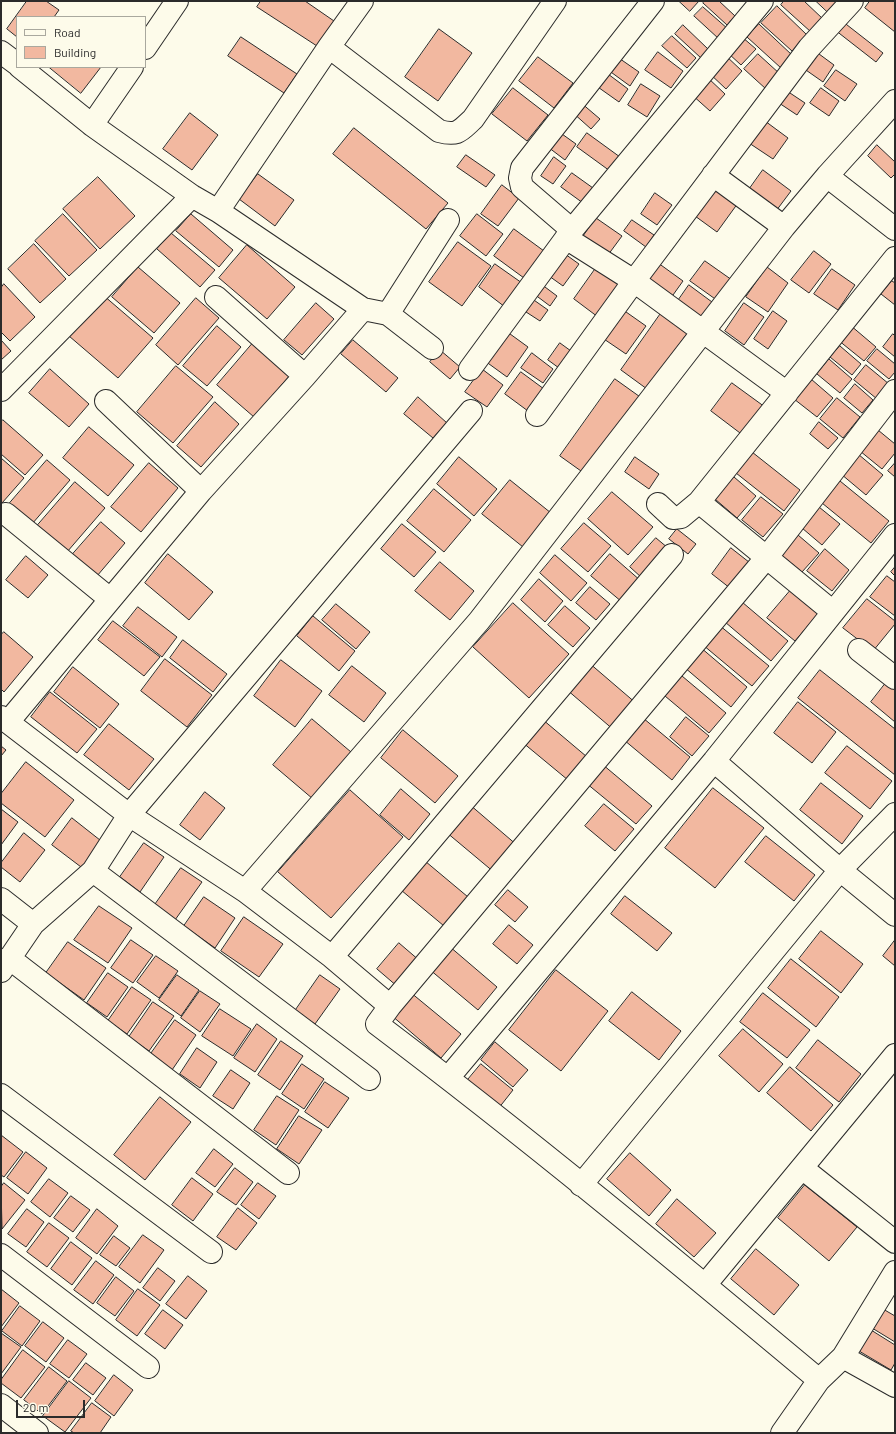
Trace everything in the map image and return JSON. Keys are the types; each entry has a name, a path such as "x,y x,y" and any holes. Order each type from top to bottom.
{"street":[{"path":"146,47 177,1"},
{"path":"218,211 329,47 362,1"},
{"path":"329,47 439,131 450,134 460,131 473,120 555,1"},
{"path":"653,1 522,168 520,178 522,187 569,234 787,393"},
{"path":"470,369 569,234 762,1"},
{"path":"537,415 634,281 808,48 852,1"},
{"path":"1,52 16,63"},
{"path":"21,68 92,125 192,196 218,211 363,309 388,314 432,348"},
{"path":"92,125 131,68"},
{"path":"245,891 479,621 784,227 827,176 895,101"},
{"path":"713,175 784,227"},
{"path":"827,176 895,229"},
{"path":"1,390 192,196"},
{"path":"388,314 448,220"},
{"path":"658,504 673,518 681,517 699,502 895,258"},
{"path":"216,297 305,376"},
{"path":"363,309 305,376 201,491 110,599 5,719 129,815 245,891 332,957 390,1006"},
{"path":"819,1380 705,1285 581,1185 448,1078 377,1024 390,1006 767,557 895,391"},
{"path":"106,401 201,491"},
{"path":"288,1173 5,965 33,924 93,871 129,815 471,411"},
{"path":"699,502 833,612"},
{"path":"6,514 110,599"},
{"path":"448,1078 714,761 895,535"},
{"path":"332,957 672,555"},
{"path":"859,650 895,678"},
{"path":"714,761 840,870 895,915"},
{"path":"581,1185 840,870 895,814"},
{"path":"93,871 369,1079"},
{"path":"1,899 33,924"},
{"path":"705,1285 895,1055"},
{"path":"1,1095 210,1252"},
{"path":"802,1168 895,1242"},
{"path":"1,1255 148,1367"},
{"path":"782,1433 819,1380 842,1357 895,1272"},
{"path":"842,1357 895,1386"},
{"path":"1,1406 37,1433"}],"building":[{"path":"27,1 46,1 59,10 55,16 16,16"},
{"path":"261,1 305,1 334,21 317,46 257,7"},
{"path":"679,1 699,1 690,11"},
{"path":"705,1 719,1 735,16 727,25 703,3"},
{"path":"784,1 804,1 823,19 811,32 781,5"},
{"path":"816,1 840,1 830,14"},
{"path":"870,1 895,1 895,32 865,8"},
{"path":"777,6 807,35 792,51 761,23"},
{"path":"703,7 728,29 719,39 694,16"},
{"path":"16,16 16,36 7,29"},
{"path":"842,21 883,53 876,62 835,30"},
{"path":"759,24 792,55 781,68 747,37"},
{"path":"683,25 708,49 701,58 675,34"},
{"path":"439,29 472,53 438,101 405,77"},
{"path":"672,36 696,58 687,68 662,46"},
{"path":"241,37 297,74 284,93 228,56"},
{"path":"742,37 756,49 741,65 728,53"},
{"path":"815,51 834,65 823,82 803,68"},
{"path":"658,52 683,71 671,88 645,70"},
{"path":"613,54 639,72 630,86 604,67"},
{"path":"724,54 742,71 726,89 708,72"},
{"path":"758,54 780,74 766,89 744,69"},
{"path":"538,57 573,83 554,108 519,81"},
{"path":"50,68 100,68 81,93"},
{"path":"836,70 857,84 845,101 824,86"},
{"path":"604,71 628,89 619,102 595,85"},
{"path":"707,77 725,94 710,111 691,94"},
{"path":"641,84 660,96 647,117 628,105"},
{"path":"513,88 548,115 527,141 492,114"},
{"path":"821,88 839,101 829,116 810,103"},
{"path":"784,89 805,103 797,115 776,101"},
{"path":"580,102 600,119 591,129 572,112"},
{"path":"190,113 218,135 192,170 163,149"},
{"path":"765,121 788,138 773,159 749,143"},
{"path":"354,128 448,203 426,229 333,154"},
{"path":"555,129 576,144 565,160 544,144"},
{"path":"587,133 620,157 610,171 577,147"},
{"path":"877,145 895,162 895,174 891,178 868,156"},
{"path":"466,155 495,175 486,187 457,167"},
{"path":"554,157 566,166 553,184 541,176"},
{"path":"763,170 791,191 776,211 748,191"},
{"path":"572,173 593,188 583,203 561,187"},
{"path":"258,174 294,200 275,226 239,199"},
{"path":"98,177 135,216 100,249 63,209"},
{"path":"502,185 519,198 498,226 481,214"},
{"path":"716,187 738,203 717,232 695,216"},
{"path":"655,193 672,205 657,225 641,214"},
{"path":"63,214 97,250 69,276 35,241"},
{"path":"191,214 233,250 219,267 176,231"},
{"path":"477,214 503,234 486,256 460,236"},
{"path":"596,218 622,236 605,259 580,241"},
{"path":"632,220 654,235 646,247 624,231"},
{"path":"514,229 544,251 524,278 494,256"},
{"path":"171,233 215,270 200,287 157,249"},
{"path":"458,242 491,266 462,306 429,282"},
{"path":"34,244 66,279 40,303 8,269"},
{"path":"247,245 295,287 267,319 219,278"},
{"path":"814,251 831,264 809,293 791,280"},
{"path":"565,254 579,264 563,286 549,276"},
{"path":"654,260 683,281 668,302 639,281"},
{"path":"705,261 732,280 718,301 690,281"},
{"path":"495,264 522,283 505,307 479,287"},
{"path":"138,267 180,303 154,333 112,297"},
{"path":"767,267 788,283 768,312 746,297"},
{"path":"596,268 620,286 598,317 574,299"},
{"path":"832,269 855,285 838,310 814,294"},
{"path":"892,281 895,283 895,305 881,294"},
{"path":"4,284 35,317 10,341 1,332 1,288"},
{"path":"541,284 557,296 550,306 534,294"},
{"path":"689,285 712,302 698,322 675,305"},
{"path":"103,295 153,338 118,378 69,336"},
{"path":"196,298 219,318 178,365 156,345"},
{"path":"531,298 548,310 540,321 523,310"},
{"path":"316,303 334,319 302,355 284,340"},
{"path":"744,303 764,317 744,345 725,331"},
{"path":"619,307 646,326 626,354 598,335"},
{"path":"664,309 691,328 647,389 621,370"},
{"path":"773,311 787,321 768,349 754,339"},
{"path":"850,325 876,347 864,361 838,340"},
{"path":"217,326 241,347 207,386 183,366"},
{"path":"506,331 528,347 507,377 485,361"},
{"path":"893,334 895,336 895,357 883,347"},
{"path":"1,340 11,351 1,360"},
{"path":"353,340 398,378 386,392 341,354"},
{"path":"253,343 290,375 254,417 217,385"},
{"path":"560,343 571,351 559,368 548,360"},
{"path":"840,346 861,364 852,375 830,357"},
{"path":"877,349 895,364 895,372 889,379 867,361"},
{"path":"440,350 460,367 450,379 430,362"},
{"path":"532,353 553,369 543,383 521,368"},
{"path":"829,359 852,379 840,393 817,374"},
{"path":"866,365 889,384 877,399 854,380"},
{"path":"176,366 213,397 173,443 137,412"},
{"path":"50,369 89,404 69,427 29,393"},
{"path":"482,369 503,385 487,407 465,392"},
{"path":"521,372 544,389 528,411 505,394"},
{"path":"615,379 643,399 588,476 560,456"},
{"path":"811,379 833,398 817,417 794,399"},
{"path":"732,383 765,407 744,436 711,411"},
{"path":"855,384 873,400 862,413 844,398"},
{"path":"418,397 447,423 433,438 404,414"},
{"path":"837,398 860,417 843,438 820,419"},
{"path":"215,402 239,424 201,467 177,446"},
{"path":"3,420 43,455 25,475 1,454 1,422"},
{"path":"819,422 838,438 828,449 810,434"},
{"path":"89,427 134,465 108,496 63,458"},
{"path":"878,430 895,444 895,453 882,469 860,451"},
{"path":"752,452 800,490 784,511 736,473"},
{"path":"858,454 883,475 866,495 841,474"},
{"path":"459,457 497,489 474,516 437,484"},
{"path":"635,457 659,474 649,489 625,472"},
{"path":"1,458 24,478 2,503 1,502"},
{"path":"47,460 70,480 32,524 9,504"},
{"path":"149,463 178,488 141,532 111,507"},
{"path":"895,463 895,477 888,471"},
{"path":"734,477 756,496 737,518 715,499"},
{"path":"510,480 551,513 523,547 482,514"},
{"path":"840,481 889,521 871,543 822,503"},
{"path":"75,482 105,508 67,552 37,526"},
{"path":"434,489 471,520 444,552 407,521"},
{"path":"612,492 653,527 628,555 588,519"},
{"path":"761,497 783,514 763,537 742,520"},
{"path":"819,507 840,524 822,545 802,528"},
{"path":"101,522 125,543 97,576 72,555"},
{"path":"584,523 611,546 588,572 561,549"},
{"path":"402,524 436,552 414,577 381,549"},
{"path":"677,529 696,544 688,554 669,539"},
{"path":"798,535 819,553 802,572 781,555"},
{"path":"656,538 668,548 642,578 630,567"},
{"path":"731,548 754,566 735,592 712,574"},
{"path":"825,549 849,570 832,591 807,571"},
{"path":"168,554 213,592 189,620 145,583"},
{"path":"610,554 641,581 622,602 591,576"},
{"path":"555,555 587,583 571,601 540,573"},
{"path":"26,556 48,575 28,598 6,580"},
{"path":"440,562 474,591 450,620 415,591"},
{"path":"895,567 895,576 891,572"},
{"path":"887,576 895,582 895,616 870,597"},
{"path":"539,579 563,601 545,622 521,600"},
{"path":"590,587 610,604 596,620 576,603"},
{"path":"790,591 818,614 795,641 767,618"},
{"path":"867,599 895,621 895,624 873,651 843,628"},
{"path":"742,602 788,641 771,661 725,622"},
{"path":"513,603 569,654 529,698 473,647"},
{"path":"336,604 370,632 356,649 322,620"},
{"path":"565,606 590,628 573,647 548,625"},
{"path":"138,607 177,637 162,657 123,626"},
{"path":"313,616 355,651 339,671 297,636"},
{"path":"113,621 160,657 144,676 98,640"},
{"path":"719,625 769,666 752,686 703,645"},
{"path":"4,632 33,657 4,692 1,689 1,635"},
{"path":"183,640 227,674 213,692 170,658"},
{"path":"700,647 747,687 731,707 684,667"},
{"path":"165,659 212,695 187,727 141,691"},
{"path":"281,660 322,691 295,727 254,696"},
{"path":"588,662 637,704 615,731 566,689"},
{"path":"352,666 386,693 364,722 329,695"},
{"path":"73,667 119,704 100,728 54,692"},
{"path":"820,670 895,729 895,775 798,698"},
{"path":"682,676 726,713 709,733 665,696"},
{"path":"889,679 895,684 895,722 871,702"},
{"path":"50,692 97,729 77,753 31,717"},
{"path":"798,702 836,732 812,763 774,733"},
{"path":"686,717 709,736 692,756 670,737"},
{"path":"643,718 690,757 672,780 624,740"},
{"path":"312,719 351,752 313,799 273,765"},
{"path":"542,719 593,762 574,785 522,742"},
{"path":"109,724 154,759 129,790 84,755"},
{"path":"403,730 458,776 435,803 381,758"},
{"path":"1,746 6,750 1,756"},
{"path":"847,746 892,781 870,809 825,773"},
{"path":"26,762 74,800 45,837 1,803 1,794"},
{"path":"602,764 652,806 636,824 586,783"},
{"path":"821,783 863,816 842,844 800,810"},
{"path":"713,788 764,828 715,888 665,848"},
{"path":"401,789 430,814 409,840 380,815"},
{"path":"350,790 403,837 331,918 278,872"},
{"path":"205,792 225,808 200,840 180,825"},
{"path":"469,804 518,846 495,873 446,832"},
{"path":"604,804 634,829 615,851 585,826"},
{"path":"1,809 18,822 1,845"},
{"path":"72,818 105,844 85,870 52,845"},
{"path":"24,833 45,850 20,882 1,867 1,863"},
{"path":"766,836 815,875 794,901 745,862"},
{"path":"144,843 164,857 140,892 120,877"},
{"path":"419,856 474,902 450,931 395,885"},
{"path":"181,868 202,882 175,920 154,906"},
{"path":"508,890 528,907 515,922 495,905"},
{"path":"625,896 672,933 657,951 611,914"},
{"path":"204,897 235,918 215,948 184,926"},
{"path":"99,906 132,928 108,963 74,940"},
{"path":"244,917 283,944 259,977 221,951"},
{"path":"509,925 533,945 517,964 493,944"},
{"path":"821,931 863,964 841,993 799,959"},
{"path":"131,940 153,955 133,983 111,968"},
{"path":"895,940 895,966 883,956"},
{"path":"68,942 106,968 84,1000 46,973"},
{"path":"399,943 420,961 398,987 377,969"},
{"path":"449,946 497,987 478,1010 429,969"},
{"path":"156,956 178,971 159,998 137,982"},
{"path":"791,959 839,997 816,1027 768,988"},
{"path":"556,970 608,1011 561,1071 509,1030"},
{"path":"108,973 128,987 107,1017 87,1003"},
{"path":"177,975 199,990 181,1016 159,1000"},
{"path":"320,975 340,989 315,1024 295,1011"},
{"path":"132,987 151,1000 127,1034 108,1021"},
{"path":"200,991 220,1004 200,1032 181,1018"},
{"path":"410,992 461,1034 441,1058 391,1015"},
{"path":"632,992 681,1031 659,1060 609,1021"},
{"path":"763,993 810,1030 787,1058 740,1022"},
{"path":"153,1002 174,1016 149,1051 129,1037"},
{"path":"220,1009 251,1029 233,1056 202,1036"},
{"path":"175,1020 196,1035 172,1070 150,1055"},
{"path":"257,1024 277,1039 255,1072 234,1058"},
{"path":"743,1029 783,1064 759,1092 719,1056"},
{"path":"818,1040 861,1074 839,1102 796,1068"},
{"path":"281,1041 303,1056 280,1090 258,1075"},
{"path":"495,1042 528,1070 513,1087 481,1060"},
{"path":"197,1048 217,1062 200,1088 180,1074"},
{"path":"302,1064 324,1079 304,1109 282,1094"},
{"path":"481,1064 513,1090 498,1109 466,1082"},
{"path":"790,1067 833,1105 811,1131 767,1093"},
{"path":"231,1070 250,1083 233,1109 213,1096"},
{"path":"325,1082 349,1098 328,1128 305,1112"},
{"path":"277,1096 299,1110 276,1145 254,1130"},
{"path":"160,1097 191,1122 145,1180 114,1155"},
{"path":"299,1116 322,1130 299,1164 277,1149"},
{"path":"1,1135 23,1152 4,1177 1,1175"},
{"path":"214,1149 233,1164 215,1187 196,1173"},
{"path":"26,1152 47,1168 28,1194 7,1178"},
{"path":"630,1153 671,1190 649,1216 607,1179"},
{"path":"235,1168 253,1182 236,1205 217,1192"},
{"path":"192,1178 213,1194 193,1221 172,1205"},
{"path":"49,1179 68,1193 50,1217 31,1202"},
{"path":"4,1183 25,1200 2,1229 1,1187"},
{"path":"258,1183 276,1196 259,1219 241,1205"},
{"path":"805,1185 857,1227 829,1261 778,1218"},
{"path":"71,1196 90,1210 73,1232 54,1218"},
{"path":"677,1199 716,1233 694,1257 656,1224"},
{"path":"238,1208 257,1223 236,1250 217,1237"},
{"path":"27,1209 44,1222 26,1247 8,1234"},
{"path":"97,1209 118,1226 97,1254 76,1238"},
{"path":"49,1223 69,1238 47,1267 27,1252"},
{"path":"143,1235 164,1250 140,1283 119,1267"},
{"path":"114,1236 130,1248 116,1266 100,1255"},
{"path":"71,1242 92,1258 72,1285 51,1269"},
{"path":"756,1249 799,1285 774,1315 731,1279"},
{"path":"96,1261 114,1275 93,1304 74,1290"},
{"path":"158,1268 175,1281 160,1301 143,1288"},
{"path":"188,1276 207,1291 186,1319 166,1304"},
{"path":"116,1277 134,1291 115,1316 97,1303"},
{"path":"1,1289 19,1303 1,1327"},
{"path":"138,1289 160,1305 137,1336 116,1320"},
{"path":"20,1306 40,1321 22,1346 2,1331"},
{"path":"883,1309 895,1316 895,1342 872,1328"},
{"path":"163,1310 183,1325 165,1349 145,1334"},
{"path":"43,1322 64,1338 46,1362 25,1346"},
{"path":"871,1330 895,1345 895,1363 891,1370 859,1351"},
{"path":"1,1333 21,1347 1,1374"},
{"path":"68,1340 87,1354 69,1378 50,1364"},
{"path":"23,1350 45,1367 21,1398 1,1383 1,1380"},
{"path":"86,1363 106,1378 93,1395 73,1380"},
{"path":"49,1367 67,1381 42,1414 24,1400"},
{"path":"114,1375 133,1390 114,1416 95,1401"},
{"path":"69,1381 91,1398 65,1432 43,1416"},
{"path":"92,1403 111,1417 100,1433 74,1433 71,1431"}]}
